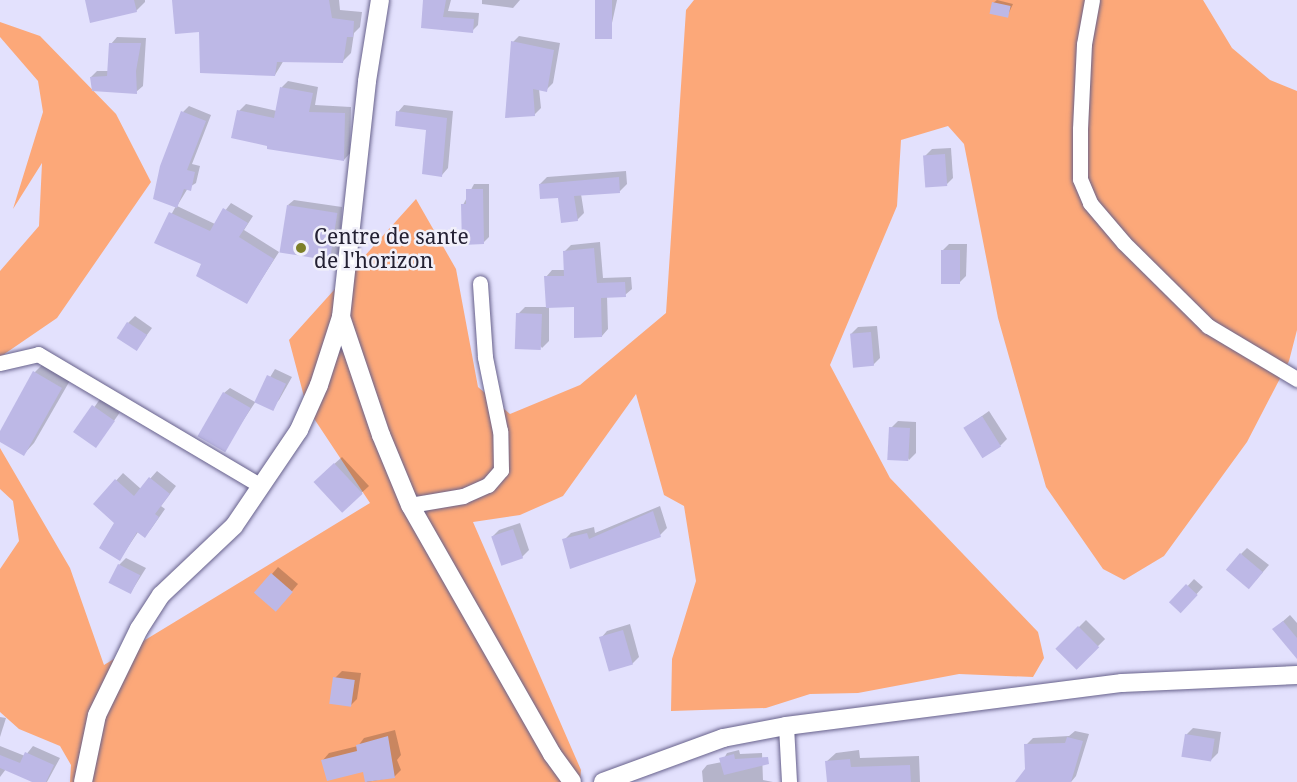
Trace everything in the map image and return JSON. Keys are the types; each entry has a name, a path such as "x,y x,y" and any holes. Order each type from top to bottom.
{"street":[{"path":"83,782 97,715 139,629 161,595 234,526 299,430 341,317 367,81 380,0"},
{"path":"1092,0 1084,44 1080,129 1080,179 1090,203 1124,243 1208,326 1297,379"},
{"path":"410,504 463,496 488,485 501,470 500,431 485,357 480,283"},
{"path":"341,317 381,435 410,504 568,781"},
{"path":"0,363 38,354 261,486"},
{"path":"603,782 723,738 786,726 1122,683 1297,675"},
{"path":"786,726 789,782"}],"shaded area":[{"path":"694,0 1203,0 1232,48 1270,80 1297,91 1297,330 1289,361 1247,442 1164,556 1124,580 1103,569 1046,487 998,318 964,144 948,126 901,140 897,206 830,365 890,478 1038,632 1044,658 1033,677 959,674 858,693 810,694 766,708 671,711 672,659 696,581 684,506 664,495 636,394 563,496 520,515 473,522 581,770 580,782 70,782 71,765 60,746 19,729 0,712 0,569 19,541 13,501 0,489 0,448 70,568 104,665 370,503 307,408 289,340 416,199 456,269 478,387 510,414 580,385 666,313 686,10"},
{"path":"0,22 40,36 116,114 151,182 57,318 0,357 0,271 39,226 42,163 13,209 43,112 38,81 0,37"}],"building":[{"path":"85,0 134,0 137,12 90,23"},
{"path":"172,0 329,0 332,18 354,21 353,37 347,37 343,63 277,62 275,76 200,73 199,32 175,34"},
{"path":"423,0 446,0 443,17 474,19 473,33 421,28"},
{"path":"595,0 612,0 612,39 595,39"},
{"path":"992,2 1011,6 1008,18 990,14"},
{"path":"511,41 554,50 547,92 533,89 535,116 505,118"},
{"path":"109,43 141,43 136,71 137,94 92,91 90,77 107,76"},
{"path":"280,87 313,93 309,112 345,113 344,161 267,149 267,146 231,138 237,110 274,118"},
{"path":"181,111 206,121 187,170 195,172 191,191 184,189 177,208 153,199 160,166"},
{"path":"396,111 447,118 442,177 422,174 426,130 395,126"},
{"path":"945,154 947,186 925,187 923,156"},
{"path":"619,177 620,193 574,196 578,221 561,223 558,198 540,199 539,184"},
{"path":"466,189 483,189 484,244 462,245 461,204 466,204"},
{"path":"287,205 337,213 330,260 279,252"},
{"path":"223,208 248,223 239,237 274,259 247,304 196,276 201,264 154,243 169,212 210,231"},
{"path":"594,248 597,283 625,282 626,297 601,298 602,337 574,338 574,307 546,308 544,276 564,276 563,251"},
{"path":"941,250 960,250 960,284 941,284"},
{"path":"516,313 542,314 541,350 515,349"},
{"path":"127,322 147,335 137,351 117,338"},
{"path":"871,332 874,366 853,368 850,334"},
{"path":"33,371 62,388 24,456 0,442 0,431"},
{"path":"267,375 286,384 273,411 254,402"},
{"path":"223,392 251,408 225,452 198,436"},
{"path":"92,405 115,421 96,448 73,432"},
{"path":"982,416 1001,447 982,458 963,428"},
{"path":"889,427 910,428 908,461 887,460"},
{"path":"334,463 363,494 342,513 314,482"},
{"path":"149,477 170,494 155,514 159,517 145,538 137,532 120,561 99,548 114,523 93,504 115,479 134,496"},
{"path":"653,511 661,537 570,569 562,539 587,533 589,539"},
{"path":"513,529 523,558 501,566 491,536"},
{"path":"1240,553 1263,572 1249,589 1226,570"},
{"path":"118,564 140,575 131,594 108,583"},
{"path":"271,573 293,592 276,612 254,593"},
{"path":"1186,584 1198,595 1181,613 1169,602"},
{"path":"1283,621 1297,638 1297,659 1272,629"},
{"path":"1078,626 1099,647 1077,670 1055,649"},
{"path":"623,630 633,665 609,671 599,637"},
{"path":"333,677 355,680 351,707 329,704"},
{"path":"1185,734 1215,739 1211,761 1181,757"},
{"path":"388,736 395,778 365,782 363,772 327,781 321,760 357,751 356,745"},
{"path":"1067,737 1083,741 1071,782 1015,782 1025,769 1024,744 1065,743"},
{"path":"25,752 54,765 46,782 32,782 0,768 0,755 20,763"},
{"path":"734,754 735,759 768,757 769,764 724,775 719,758"},
{"path":"850,759 851,767 910,765 911,782 827,782 825,761"}],"place":[{"name":"Centre de sante de l'horizon","path":"301,248"}]}
